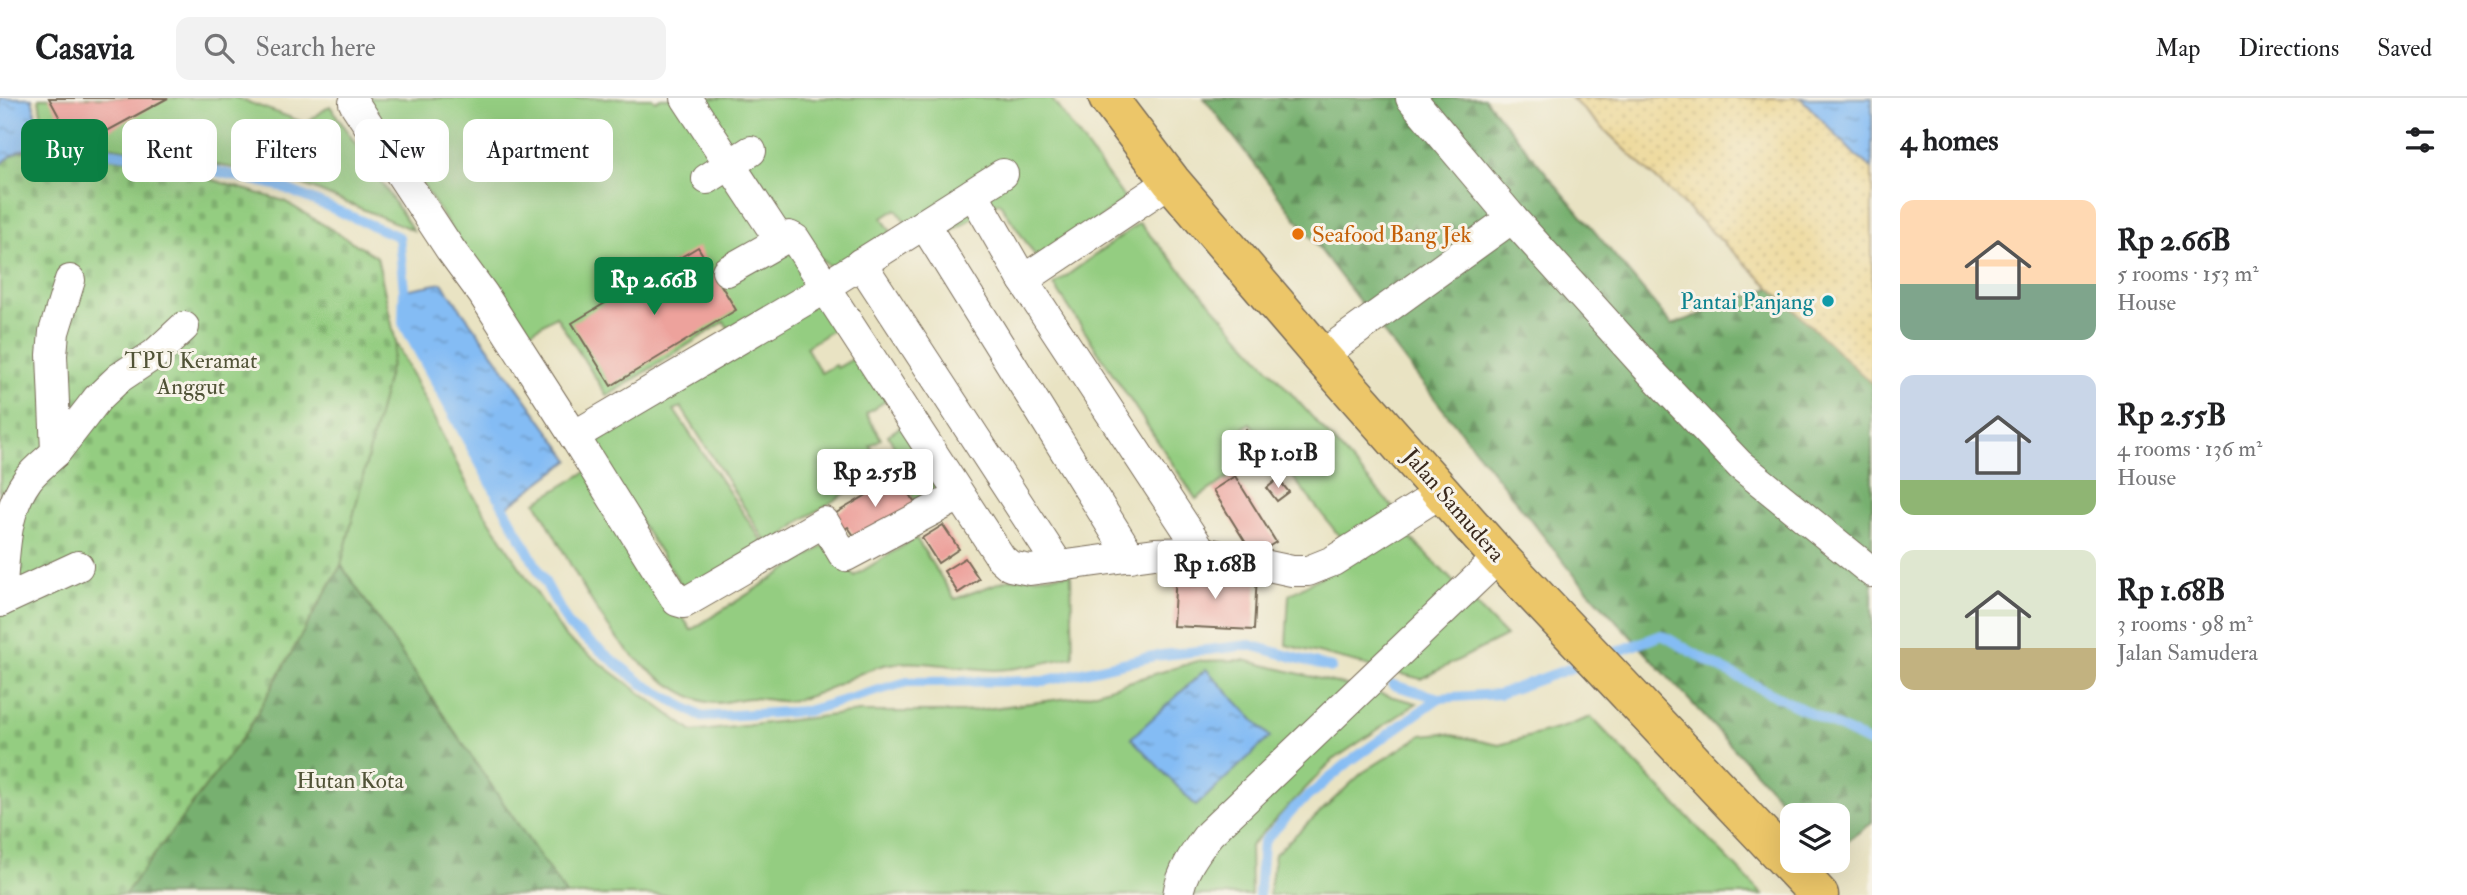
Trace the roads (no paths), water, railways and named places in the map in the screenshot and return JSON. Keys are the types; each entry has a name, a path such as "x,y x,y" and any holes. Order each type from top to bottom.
{"main road":[{"name":"Jalan Samudera","path":"1108,98 1171,181 1499,557 1819,895"}],"lane":[{"path":"686,98 779,239"},
{"path":"1411,98 1512,218 1651,372 1740,465 1872,572"},
{"path":"354,103 450,249 491,305 677,601 681,603 824,522 846,556 959,496"},
{"path":"574,436 833,283 908,232 1003,174"},
{"path":"1023,280 1171,181"},
{"path":"973,193 1023,280 1202,552"},
{"path":"1321,356 1512,218"},
{"path":"908,232 1131,556"},
{"path":"727,271 779,239 792,236 833,283 1059,566"},
{"path":"56,452 52,355 54,332 70,280"},
{"path":"833,283 959,496 1001,558 1010,566 1030,570 1131,556 1202,552 1292,571 1308,571 1333,561 1442,492"},
{"path":"78,566 0,602 6,529 13,505 29,477 56,452 99,398 119,378 155,354 184,327"},
{"path":"1178,895 1180,882 1209,834 1499,557"}],"water":[{"path":"0,98 32,98 37,119 21,119 21,150 0,164"},
{"path":"1801,98 1872,98 1872,168 1856,156"},
{"path":"442,283 570,460 504,509 403,323 404,290"},
{"path":"1206,669 1270,737 1196,806 1131,738"}],"waterway":[{"path":"108,152 170,161 280,186 399,237 404,290 403,323 569,626 643,684 702,717 807,711 907,682 1044,681 1154,656 1250,645 1332,668"},
{"path":"1605,656 1662,635 1720,668 1872,744"},
{"path":"1393,685 1439,698 1499,694 1588,662"},
{"path":"1259,895 1263,843 1294,808 1349,762 1439,698"}],"place":[{"name":"Seafood Bang Jek","path":"1298,234"},
{"name":"Pantai Panjang","path":"1828,301"}],"park label":[{"name":"TPU Keramat Anggut","path":"191,373"},
{"name":"Hutan Kota","path":"350,780"}]}
